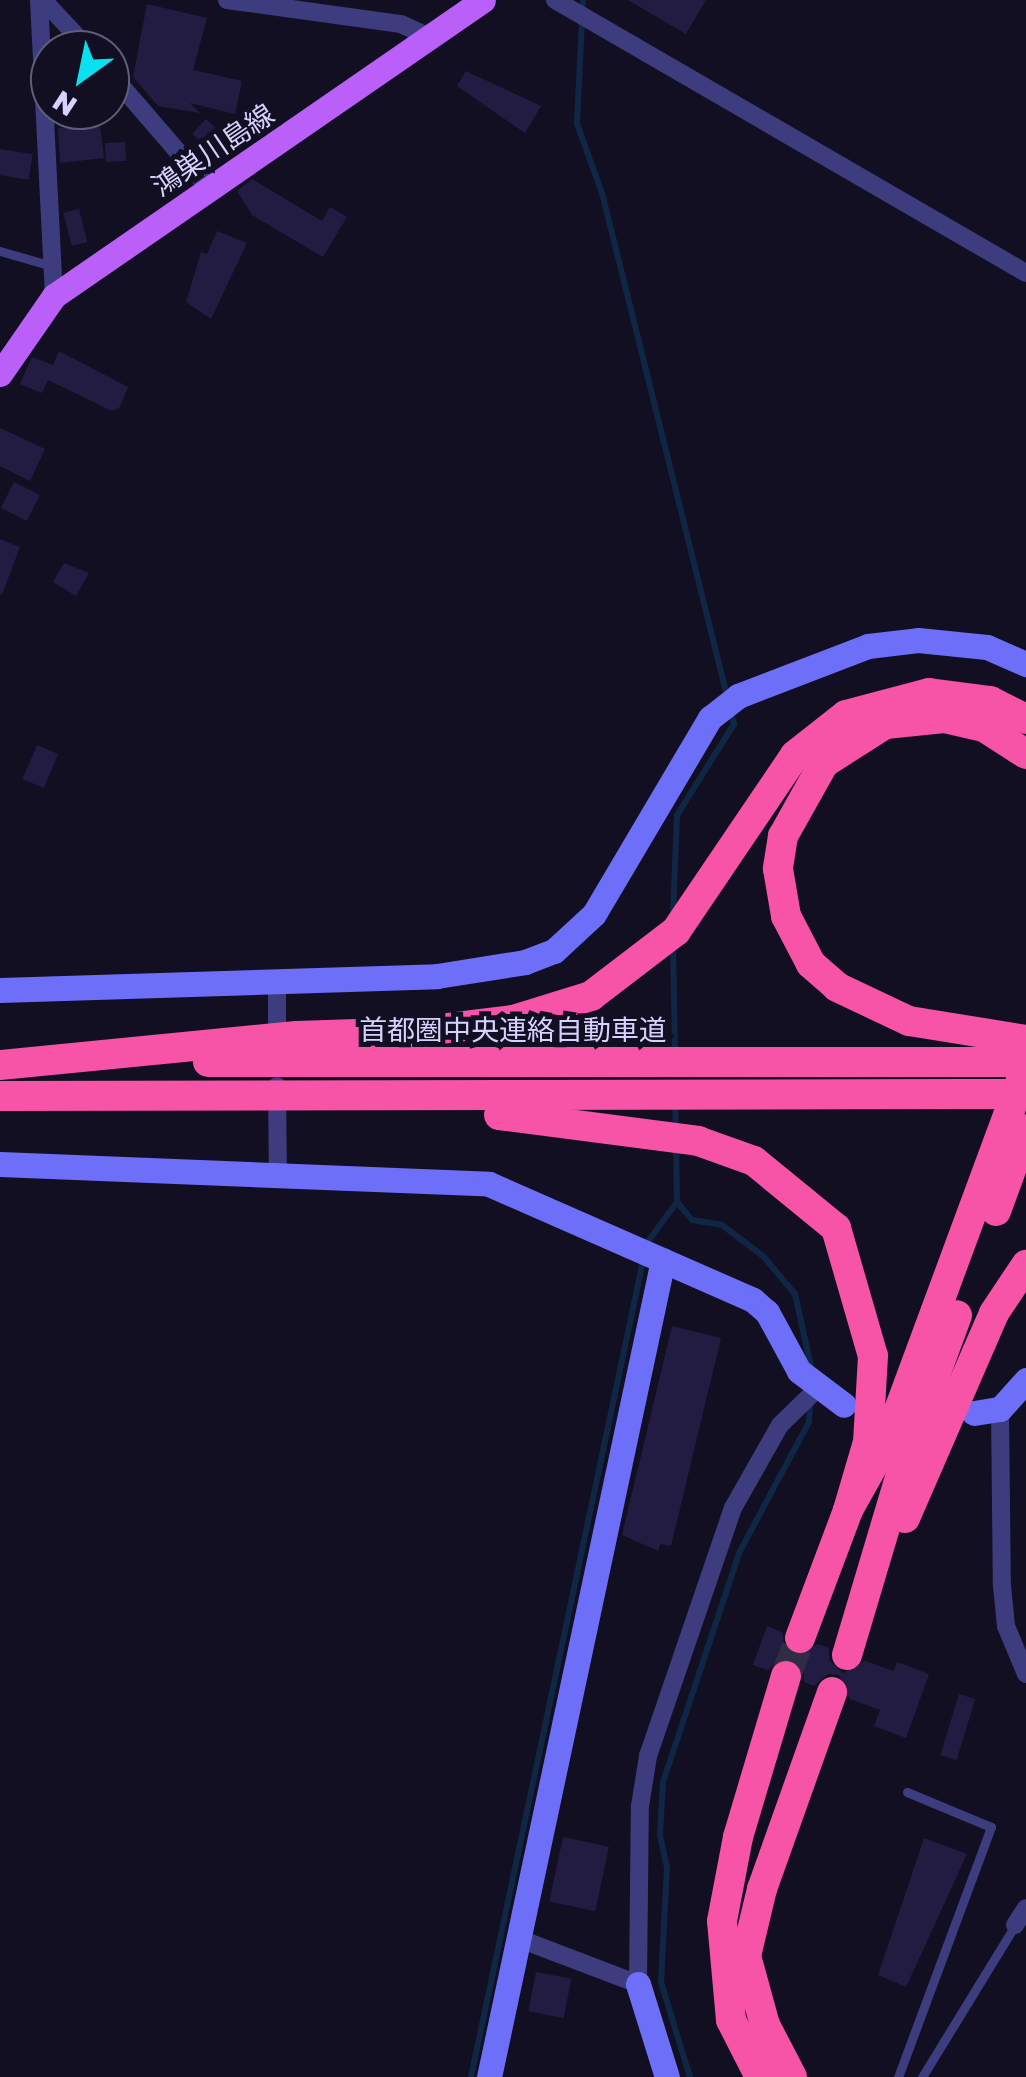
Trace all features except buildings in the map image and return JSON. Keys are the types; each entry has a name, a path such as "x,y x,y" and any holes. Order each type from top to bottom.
{"highway":[{"path":"277,1050 513,1020 591,996 668,939 795,755 846,715 930,693 990,702 1026,719"},
{"path":"1026,754 984,727 944,718 884,724 824,762 783,836 778,869 786,916 811,964 838,987 981,1050 1026,1040"},
{"name":"首都圏中央連絡自動車道","path":"0,1065 277,1050 675,1062 981,1050 1026,1065"},
{"path":"848,1510 888,1437 1026,1065"},
{"path":"0,1096 1026,1094"},
{"path":"459,1098 492,1114 698,1140 754,1160 836,1228 873,1356 868,1442 848,1510 800,1638"},
{"path":"866,1606 910,1442 1026,1130"},
{"path":"847,1654 994,1313 1026,1264"},
{"path":"760,2077 731,2020 722,1921 738,1837 786,1676"},
{"path":"792,2077 765,2025 746,1956 762,1890 832,1692"}],"main road":[{"name":"鴻巣川島線","path":"0,374 54,296 484,0"}],"street":[{"path":"41,0 70,30"},
{"path":"41,0 54,296"},
{"path":"226,0 401,24 427,36"},
{"path":"555,0 1026,272"},
{"path":"130,96 210,189"},
{"path":"0,990 482,971 554,950 594,914 710,718 738,696 805,667 868,646 918,640 987,647 1026,664"},
{"path":"276,982 278,1176"},
{"path":"0,1164 488,1184 753,1300 767,1312 810,1383 844,1405"},
{"path":"489,2077 660,1259"},
{"path":"974,1413 1000,1408 1026,1380"},
{"path":"668,2077 638,1984 640,1806 648,1756 733,1508 780,1425 810,1383"},
{"path":"1000,1408 1002,1586 1006,1626 1026,1674"},
{"path":"1016,1925 1026,1908"},
{"path":"520,1939 638,1984"}],"lane":[{"path":"0,251 52,266"},
{"path":"898,2077 991,1827 908,1792"},
{"path":"922,2077 1016,1925"}],"waterway":[{"path":"583,0 577,124 602,193 727,696"},
{"path":"673,914 677,815 734,724 730,708"},
{"path":"673,946 675,1054"},
{"path":"675,1101 676,1129"},
{"path":"646,1244 677,1202 676,1146"},
{"path":"677,1202 692,1220 722,1225 763,1256 795,1294 812,1371"},
{"path":"471,2077 643,1261"},
{"path":"690,2077 661,1982 667,1868 660,1834 663,1782 739,1553 809,1422 810,1404"}],"tunnel":[{"path":"786,1676 800,1638"}]}
